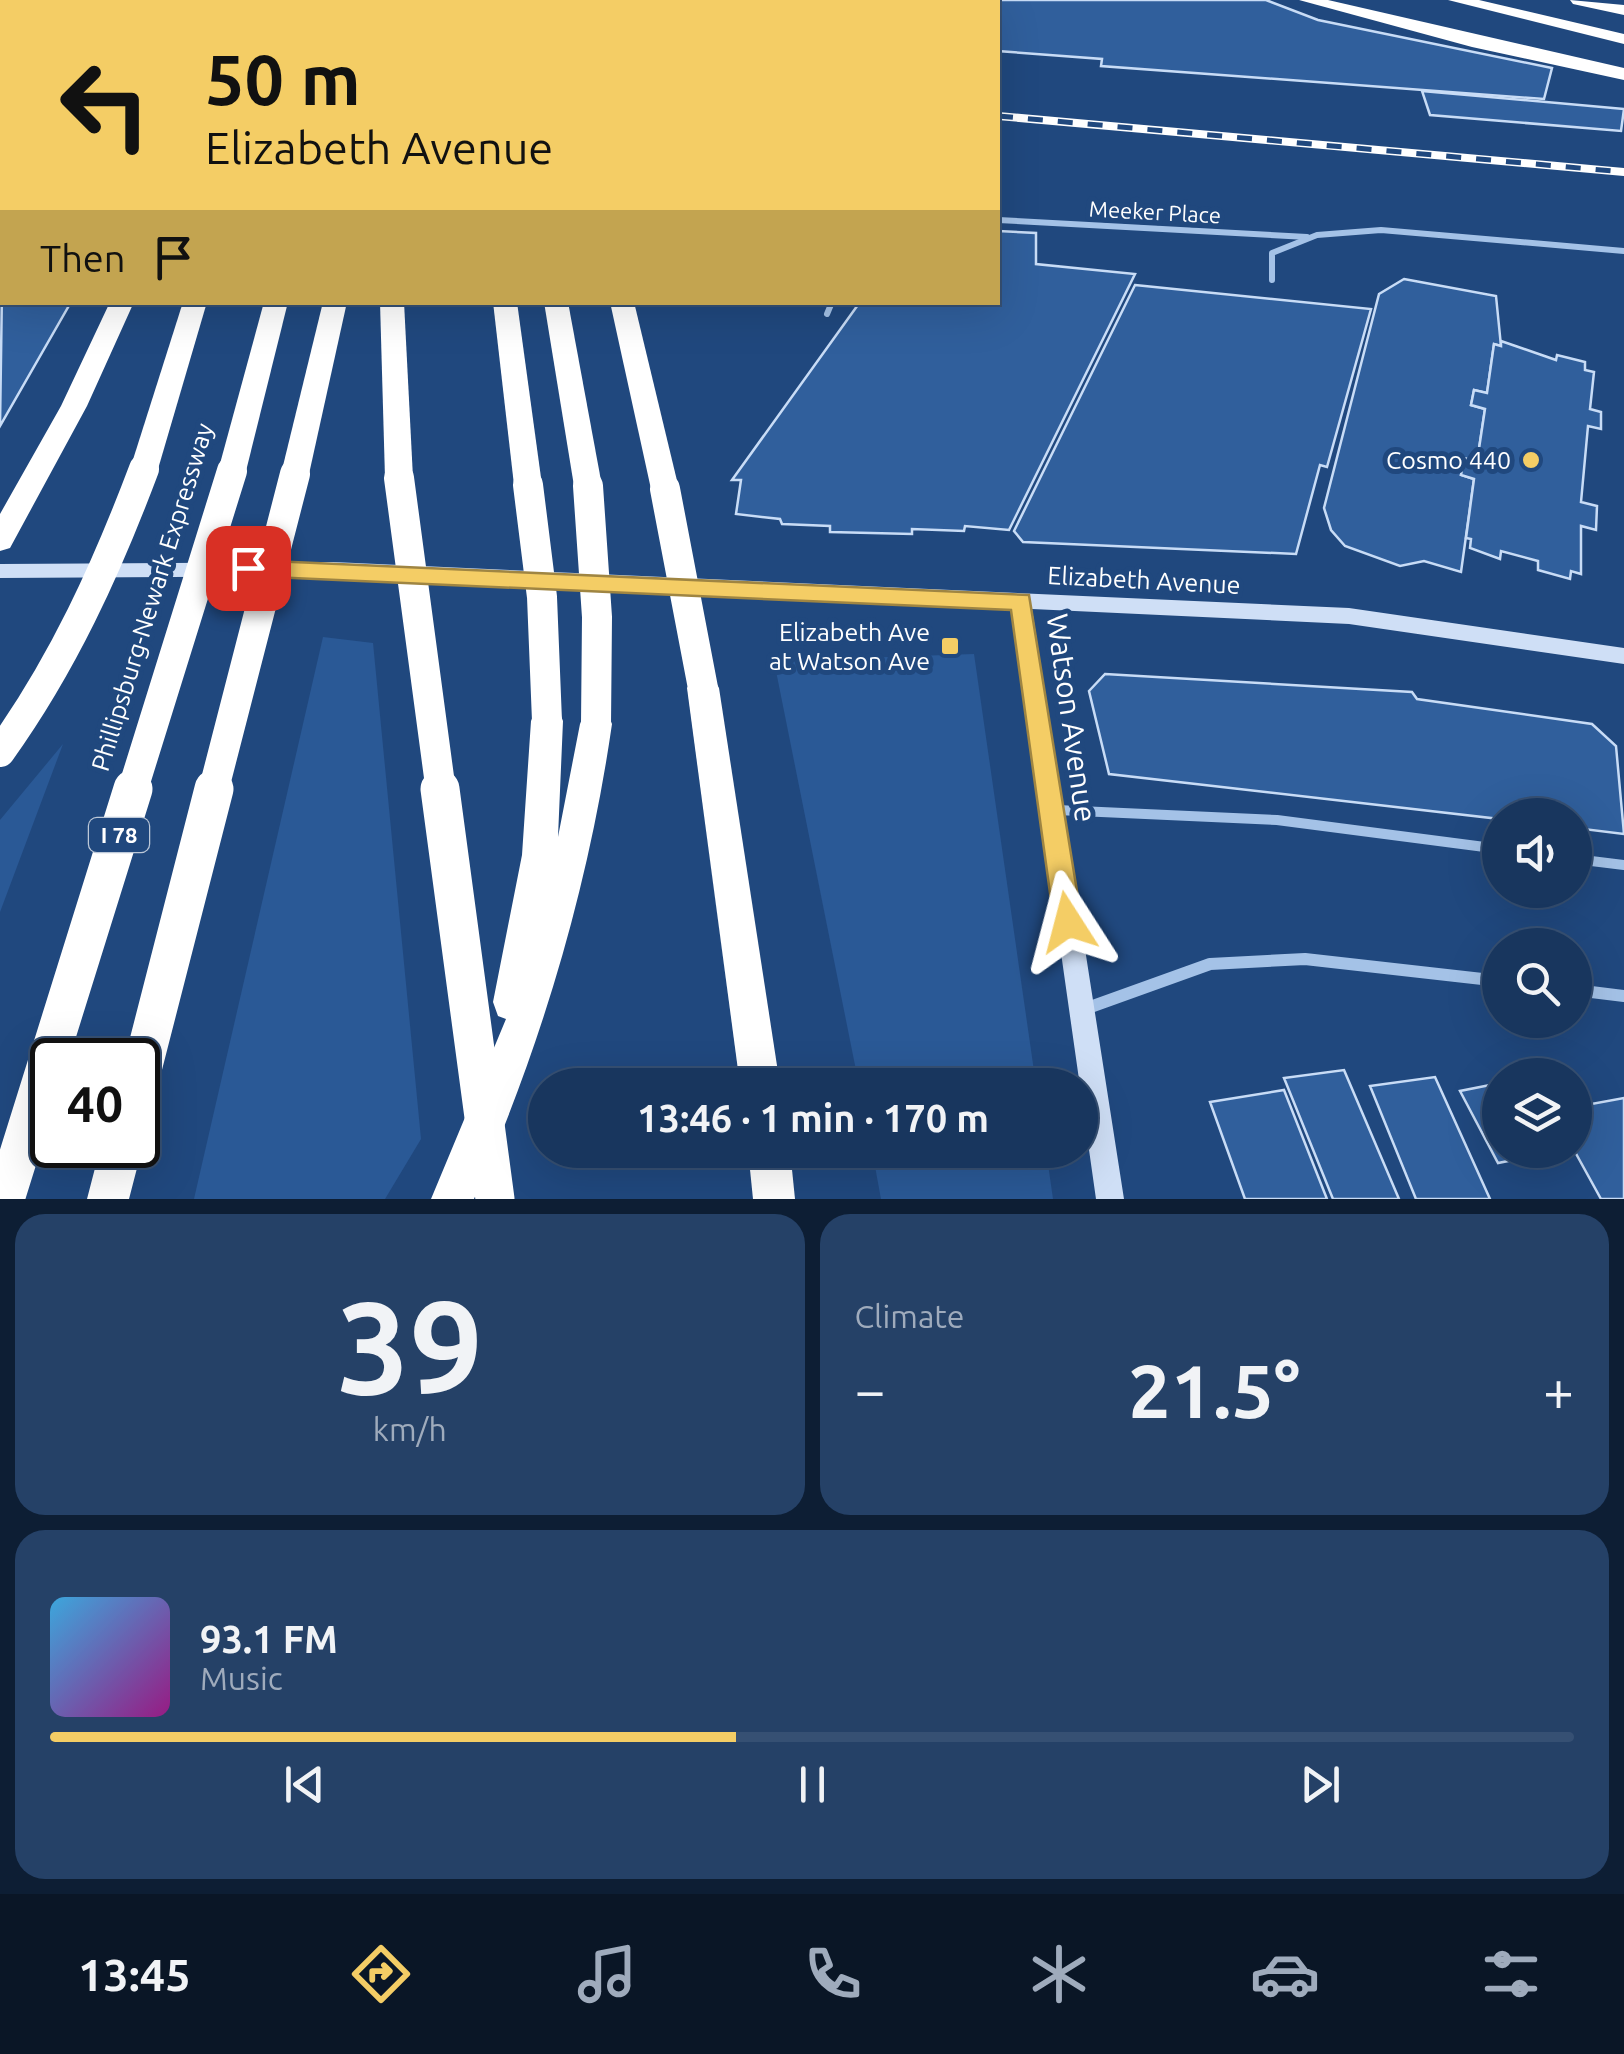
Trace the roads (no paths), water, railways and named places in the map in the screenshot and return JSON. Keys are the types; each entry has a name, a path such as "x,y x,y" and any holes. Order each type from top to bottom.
{"highway":[{"path":"1308,0 1586,49 1624,39"},
{"path":"1388,0 1624,60"},
{"path":"1457,0 1586,49 1624,74"},
{"path":"1584,1 1624,10"},
{"path":"0,540 74,406 121,305"},
{"path":"0,752 42,694 87,616 144,468 194,305"},
{"name":"Phillipsburg-Newark Expressway","path":"5,1199 232,471 275,305"},
{"path":"150,1038 295,474 334,305"},
{"path":"392,305 400,478 471,1189"},
{"path":"471,1189 527,930 545,808 547,721 542,597 505,305"},
{"path":"471,1189 549,948 579,829 596,724 597,617 588,486 557,305"},
{"path":"623,305 666,489 703,688 758,1068"},
{"path":"108,1199 116,1168"},
{"path":"770,1168 774,1199"}],"main road":[{"name":"Elizabeth Avenue","path":"0,571 334,568 1349,616 1624,656"},
{"name":"Watson Avenue","path":"1021,601 1110,1199"}],"street":[{"path":"1081,1010 1210,964 1305,959 1482,979"},
{"path":"1592,992 1624,996"}],"lane":[{"name":"Meeker Place","path":"1000,220 1312,237 1382,230 1624,251"},
{"path":"1272,280 1272,253 1312,237"},
{"path":"827,314 831,305"},
{"path":"1051,810 1276,820 1482,847"},
{"path":"1592,861 1624,865"}],"railway":[{"path":"1000,116 1624,172"}],"place":[{"name":"Cosmo 440","path":"1531,460"},
{"name":"Elizabeth Ave at Watson Ave","path":"950,646"}]}
